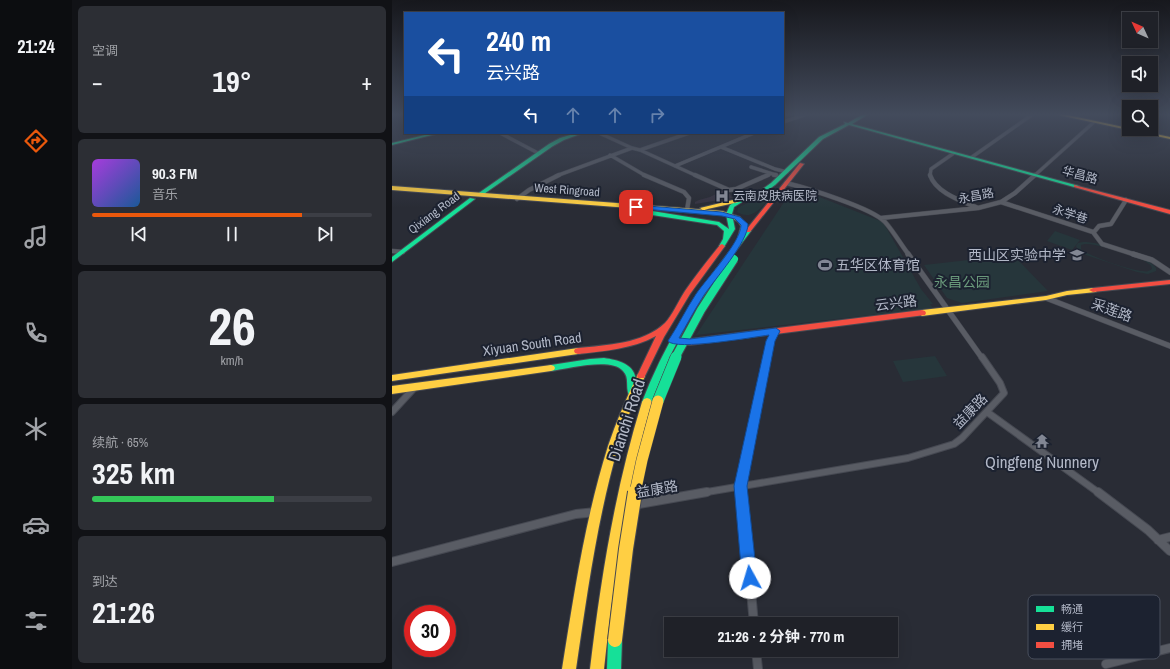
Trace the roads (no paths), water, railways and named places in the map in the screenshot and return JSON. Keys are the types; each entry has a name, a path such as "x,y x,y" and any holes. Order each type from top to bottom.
{"main road":[{"name":"Qixiang Road","path":"392,260 476,197 551,145"},
{"path":"753,218 738,217 732,213 730,214 737,203 768,188 790,173 815,145"},
{"name":"华昌路","path":"929,145 1170,212"},
{"name":"Dianchi Road","path":"597,669 619,507 632,448 654,382 673,341 695,302 743,235 764,212 786,183 790,173"},
{"name":"West Ringroad","path":"392,188 649,212 730,214"},
{"name":"West Ringroad","path":"392,193 517,198 730,214 739,219 753,218"},
{"path":"683,210 722,205 748,198"},
{"path":"649,212 719,224 726,229 727,233 724,243"},
{"name":"Dianchi Road","path":"753,218 764,212"},
{"name":"Dianchi Road","path":"569,669 596,512 613,449 628,403 668,322 694,283 724,243 732,229 730,214"},
{"path":"614,669 626,540 637,476 651,419 665,379 686,332 709,293 734,259 743,235 744,224 739,219"},
{"path":"724,243 743,235"},
{"name":"云兴路","path":"673,341 690,342 1046,298 1067,293 1170,282"},
{"name":"Xiyuan South Road","path":"392,378 629,344 648,338 658,332 668,322"},
{"path":"550,367 571,360 599,357 604,351 600,349"},
{"name":"Xiyuan South Road","path":"392,390 550,367 599,362 622,364 631,371 633,387 628,403"},
{"path":"600,669 603,616"},
{"path":"564,669 576,622"}],"street":[{"path":"522,145 538,153"},
{"path":"628,145 725,189 732,190 770,174"},
{"path":"640,150 654,145"},
{"path":"675,166 725,145"},
{"path":"972,157 989,145"},
{"name":"永昌路","path":"881,218 978,208 1001,202 1016,193 1068,145"},
{"path":"721,147 775,169 790,173"},
{"path":"517,198 529,190 569,170 632,148"},
{"path":"954,152 931,169 929,173 930,178 934,184 943,191 978,208"},
{"path":"610,155 640,173 684,192 689,198 683,210"},
{"path":"751,167 776,175"},
{"path":"786,183 801,186 881,218"},
{"path":"1094,232 1099,226 1111,224 1126,200"},
{"name":"永学巷","path":"1001,202 1094,232 1102,244 1152,260 1170,272"},
{"name":"益康路","path":"619,507 908,458 954,444 962,438 1001,397 1004,393 1003,388 881,218"},
{"path":"392,251 403,252"},
{"name":"采莲路","path":"1046,298 1170,346"},
{"path":"753,617 741,486 770,341 776,331"},
{"path":"392,412 415,387"},
{"path":"987,412 1123,511 1170,551"},
{"path":"392,562 576,514 596,512"},
{"path":"1158,540 1170,537"},
{"path":"1160,650 1170,648"},
{"path":"757,657 758,669"},
{"path":"1106,664 1126,659"}],"place":[{"name":"云南皮肤病医院","path":"722,196"},
{"name":"西山区实验中学","path":"1077,255"},
{"name":"五华区体育馆","path":"825,265"},
{"name":"Qingfeng Nunnery","path":"1042,441"}],"park label":[{"name":"永昌公园","path":"962,282"}]}
